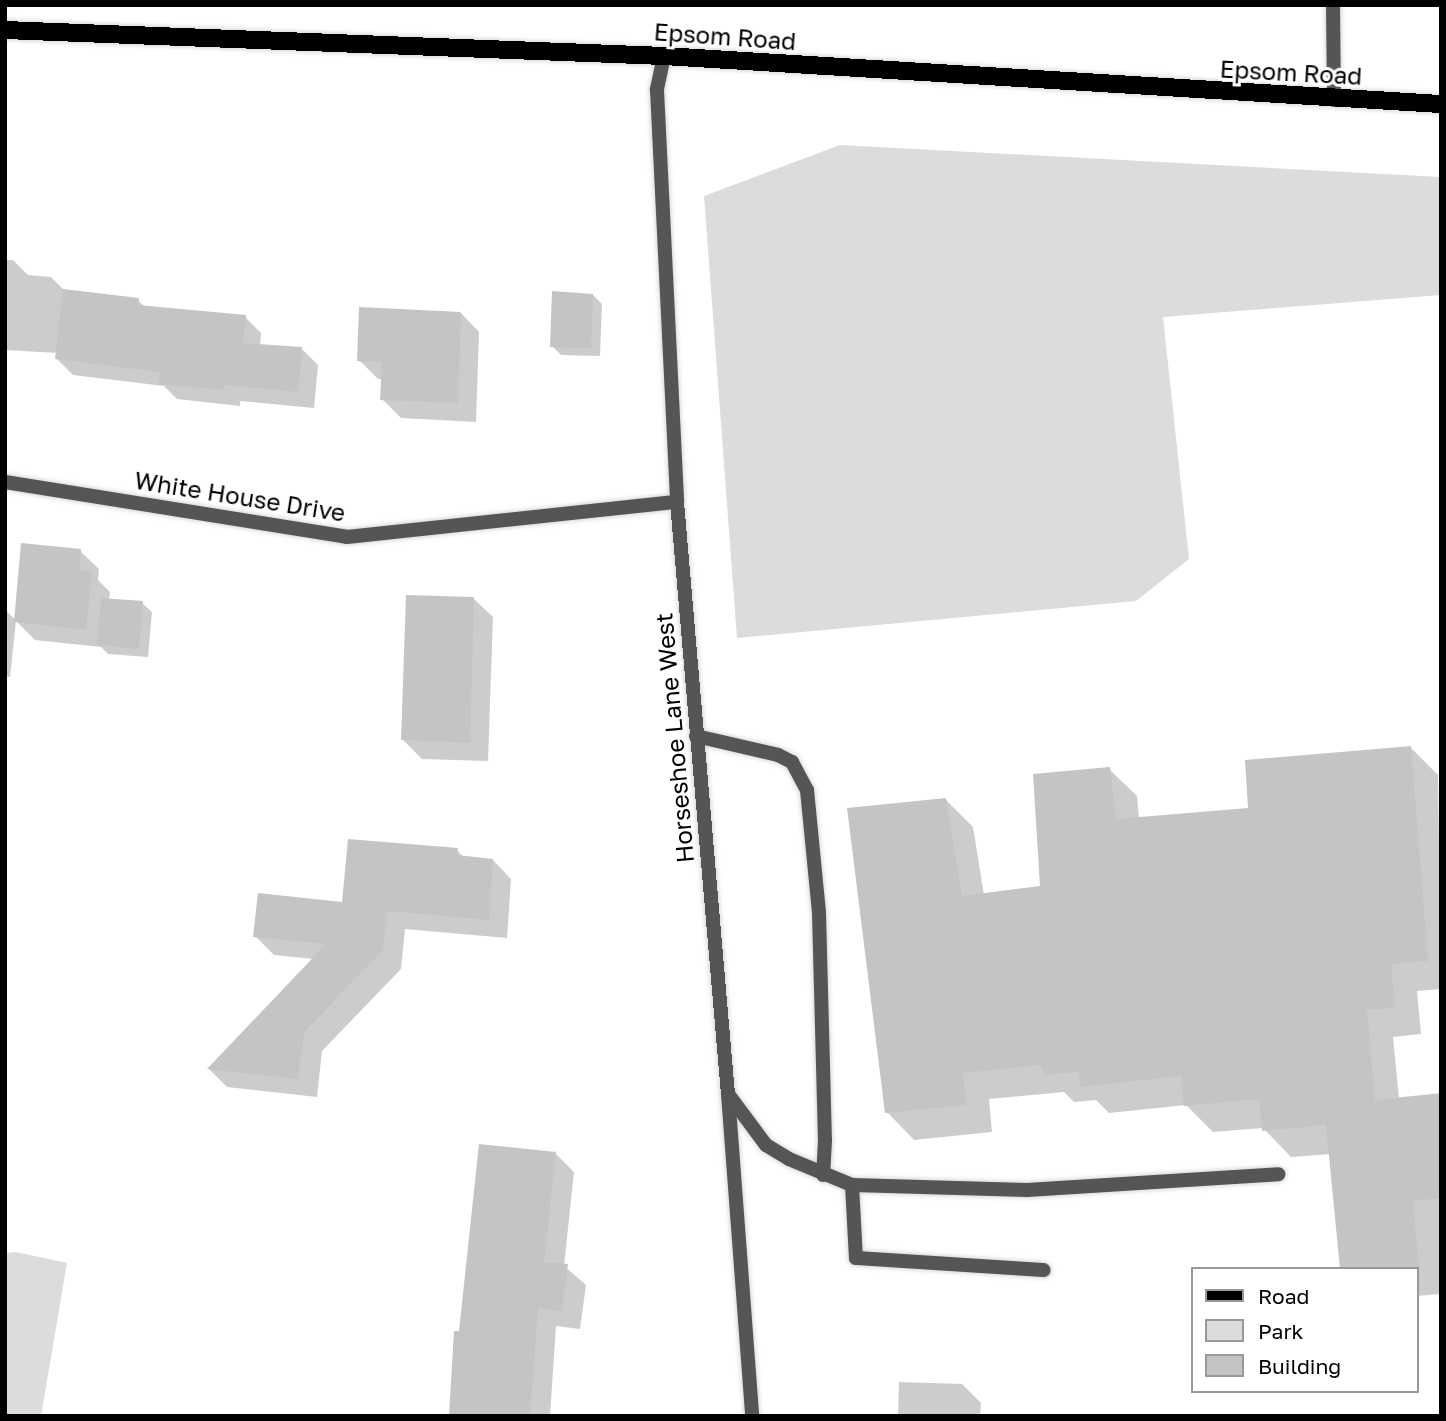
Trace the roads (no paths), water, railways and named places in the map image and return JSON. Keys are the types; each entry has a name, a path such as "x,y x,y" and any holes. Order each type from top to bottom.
{"main road":[{"name":"Epsom Road","path":"5,30 664,56 1334,100 1441,104"}],"street":[{"path":"1333,5 1334,100"},
{"name":"Horseshoe Lane West","path":"664,56 657,90 677,502 728,1094 752,1416"},
{"name":"White House Drive","path":"5,482 347,537 677,502"},
{"path":"696,736 755,748 792,762 807,790 819,913 825,1140 823,1175"},
{"path":"728,1094 766,1145 823,1175 852,1185 1027,1190 1278,1174"},
{"path":"852,1185 856,1258 1044,1270"}]}
